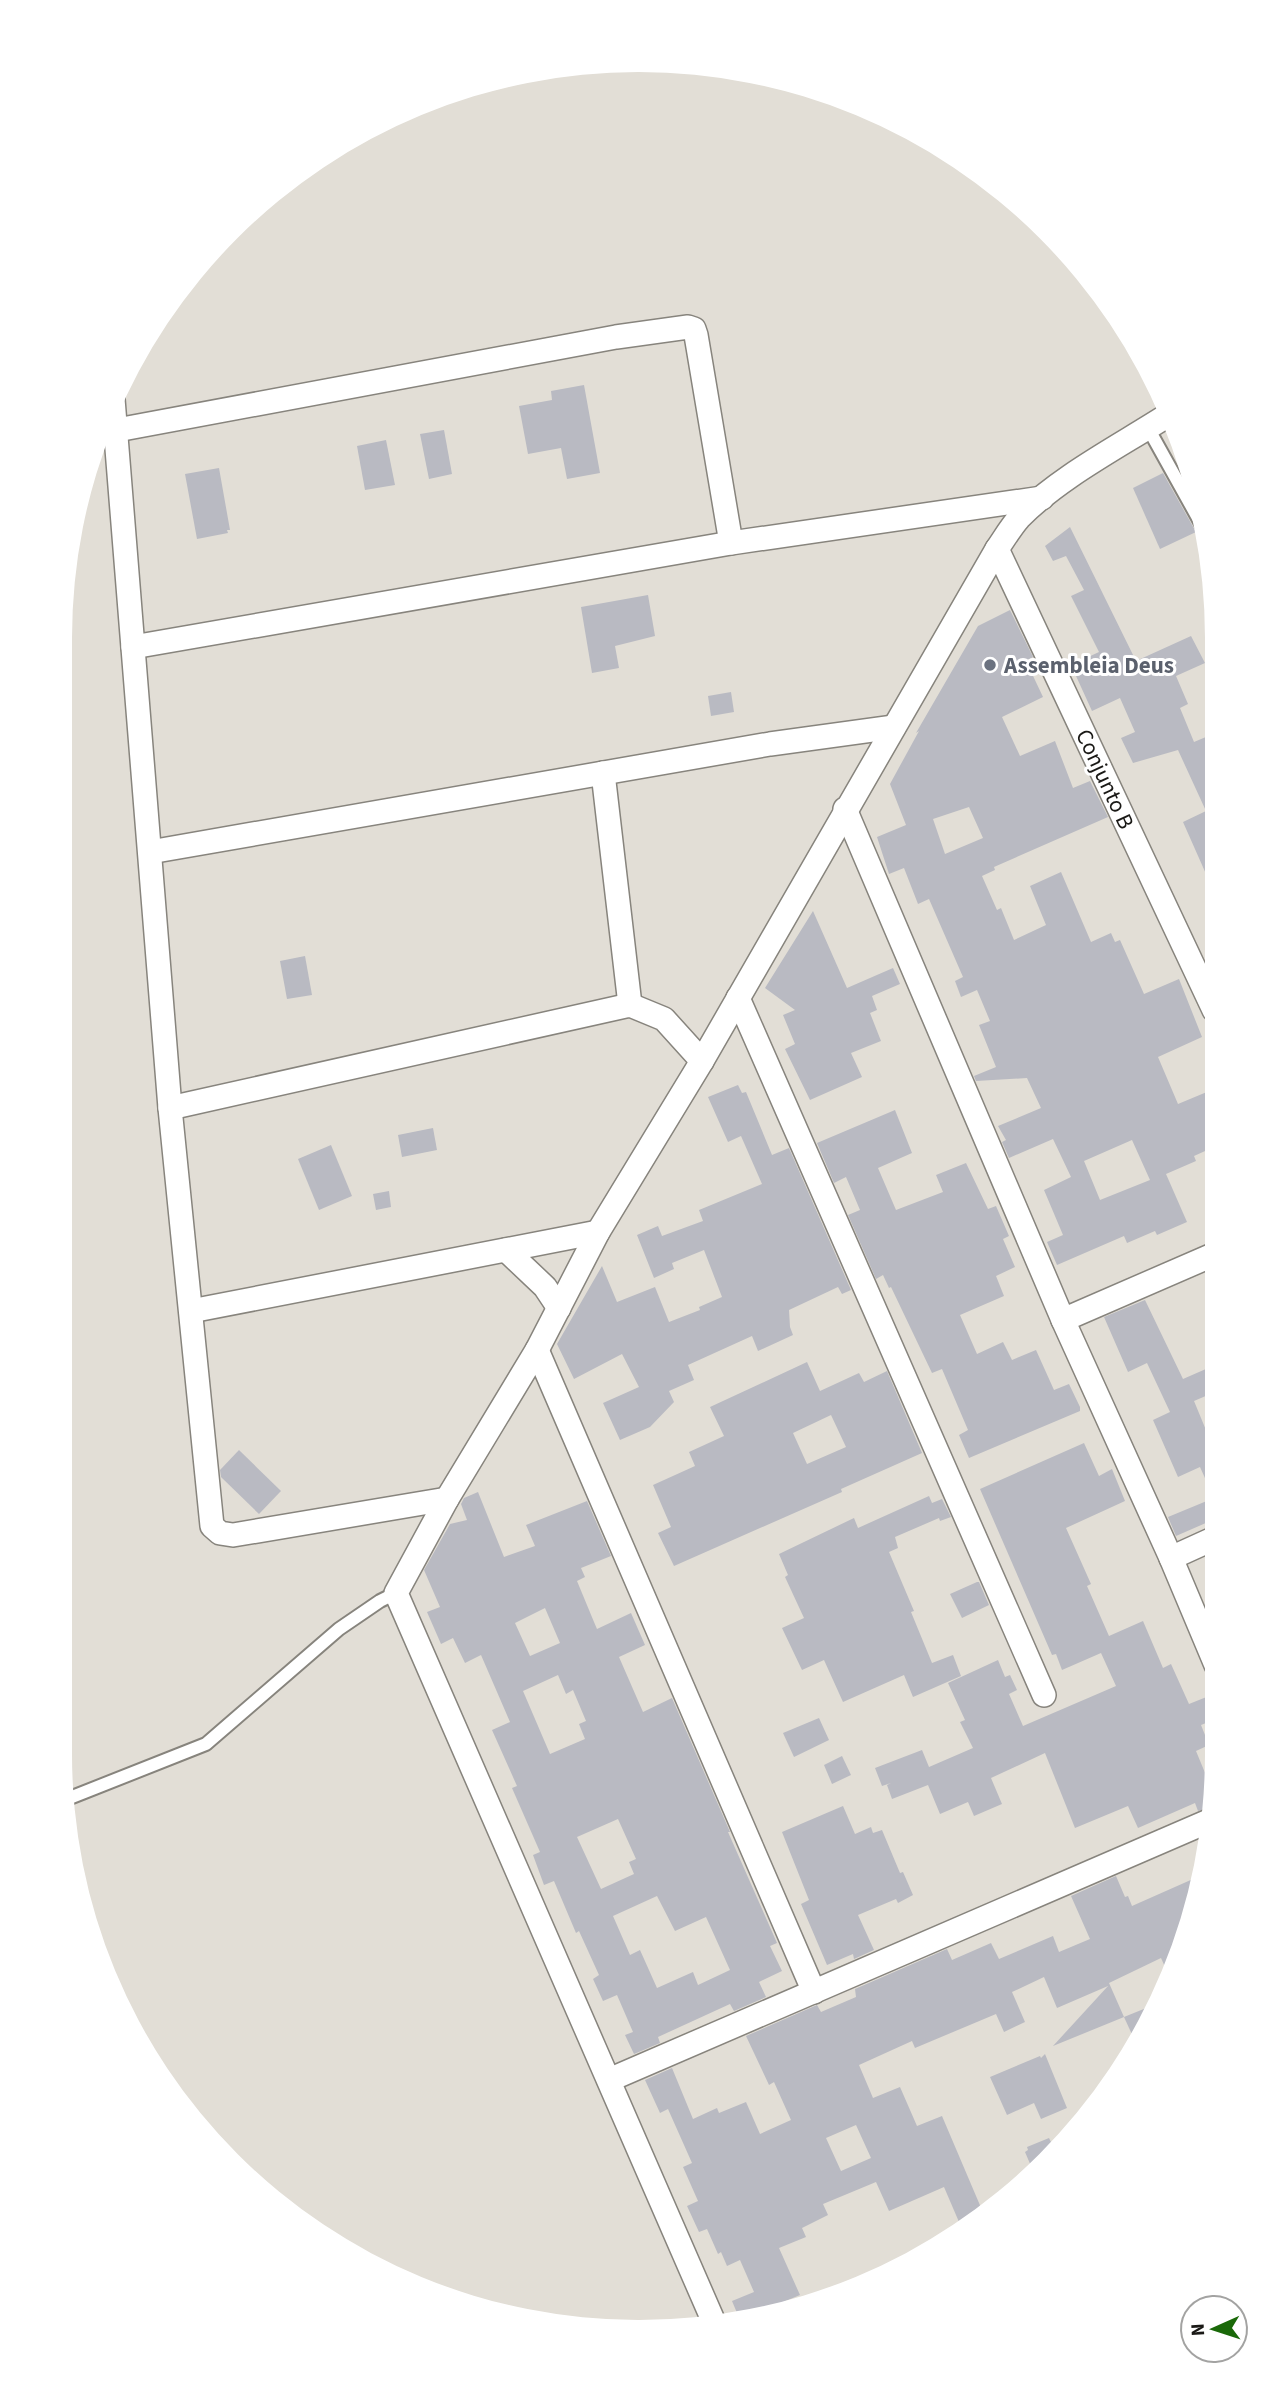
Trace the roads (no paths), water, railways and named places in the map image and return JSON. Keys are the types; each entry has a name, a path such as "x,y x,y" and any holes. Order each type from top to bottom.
{"street":[{"path":"117,430 616,337 688,327 694,329 696,335 732,543"},
{"path":"116,420 170,1108 212,1526 220,1533 233,1535 447,1499"},
{"path":"711,2315 396,1593 447,1499 537,1350 598,1232 702,1061 997,549 1018,519 1042,498 1161,420"},
{"path":"133,647 732,543 1042,498"},
{"name":"Conjunto B","path":"997,549 1205,991"},
{"path":"150,852 770,744 894,726"},
{"path":"603,773 630,1005"},
{"path":"845,809 1063,1320 1205,1639"},
{"path":"738,998 1044,1695"},
{"path":"170,1108 630,1005 664,1019 702,1061"},
{"path":"191,1311 598,1232"},
{"path":"506,1250 545,1287 559,1308"},
{"path":"1063,1320 1205,1258"},
{"path":"537,1350 814,1992"},
{"path":"1171,1558 1205,1543"},
{"path":"609,2080 1200,1825"}],"lane":[{"path":"1148,428 1188,499"},
{"path":"73,1795 206,1744 339,1629 396,1593"}],"place":[{"name":"Assembleia Deus","path":"990,665"}]}
